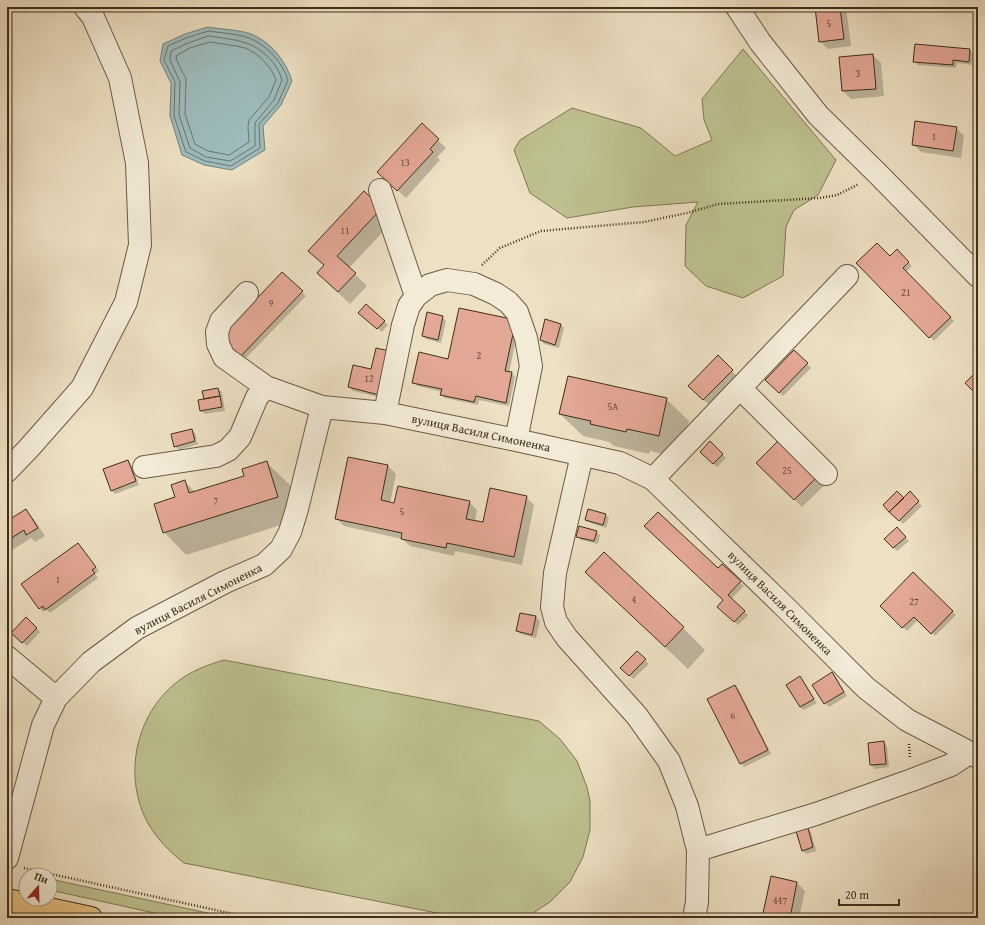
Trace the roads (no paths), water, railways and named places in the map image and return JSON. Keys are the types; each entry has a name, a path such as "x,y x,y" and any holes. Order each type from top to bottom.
{"main road":[{"path":"7,900 91,918"}],"street":[{"path":"7,471 82,388 126,302 140,245 137,163 120,78 94,17 85,7"},
{"path":"737,7 760,42 818,116 878,174 978,276"},
{"path":"380,190 416,296"},
{"path":"653,479 847,276"},
{"path":"385,413 403,325 409,306 416,296 430,286 447,280 474,284 496,294 508,302 517,312 526,338 531,366 516,440"},
{"path":"248,293 221,322 217,332 218,344 224,357 266,388 322,407"},
{"path":"144,466 216,456 228,450 240,436 257,397 266,388"},
{"path":"740,389 826,474"},
{"name":"вулиця Василя Симоненка","path":"15,863 43,725 56,698 91,662 138,628 225,582 264,565 281,549 290,532 297,509 322,407 385,413 516,440 620,463 653,479 783,604 866,688 907,720 973,755"},
{"path":"582,455 555,573 552,607 556,622 566,638 637,716 669,761 688,806 698,850 697,902 694,918"},
{"path":"7,657 56,698"},
{"path":"698,850 816,814 912,780 973,755"}],"water":[{"path":"208,27 242,32 258,37 271,47 282,59 292,81 281,105 263,126 265,150 232,170 204,165 182,155 170,116 171,83 160,61 163,44 185,34"}]}
